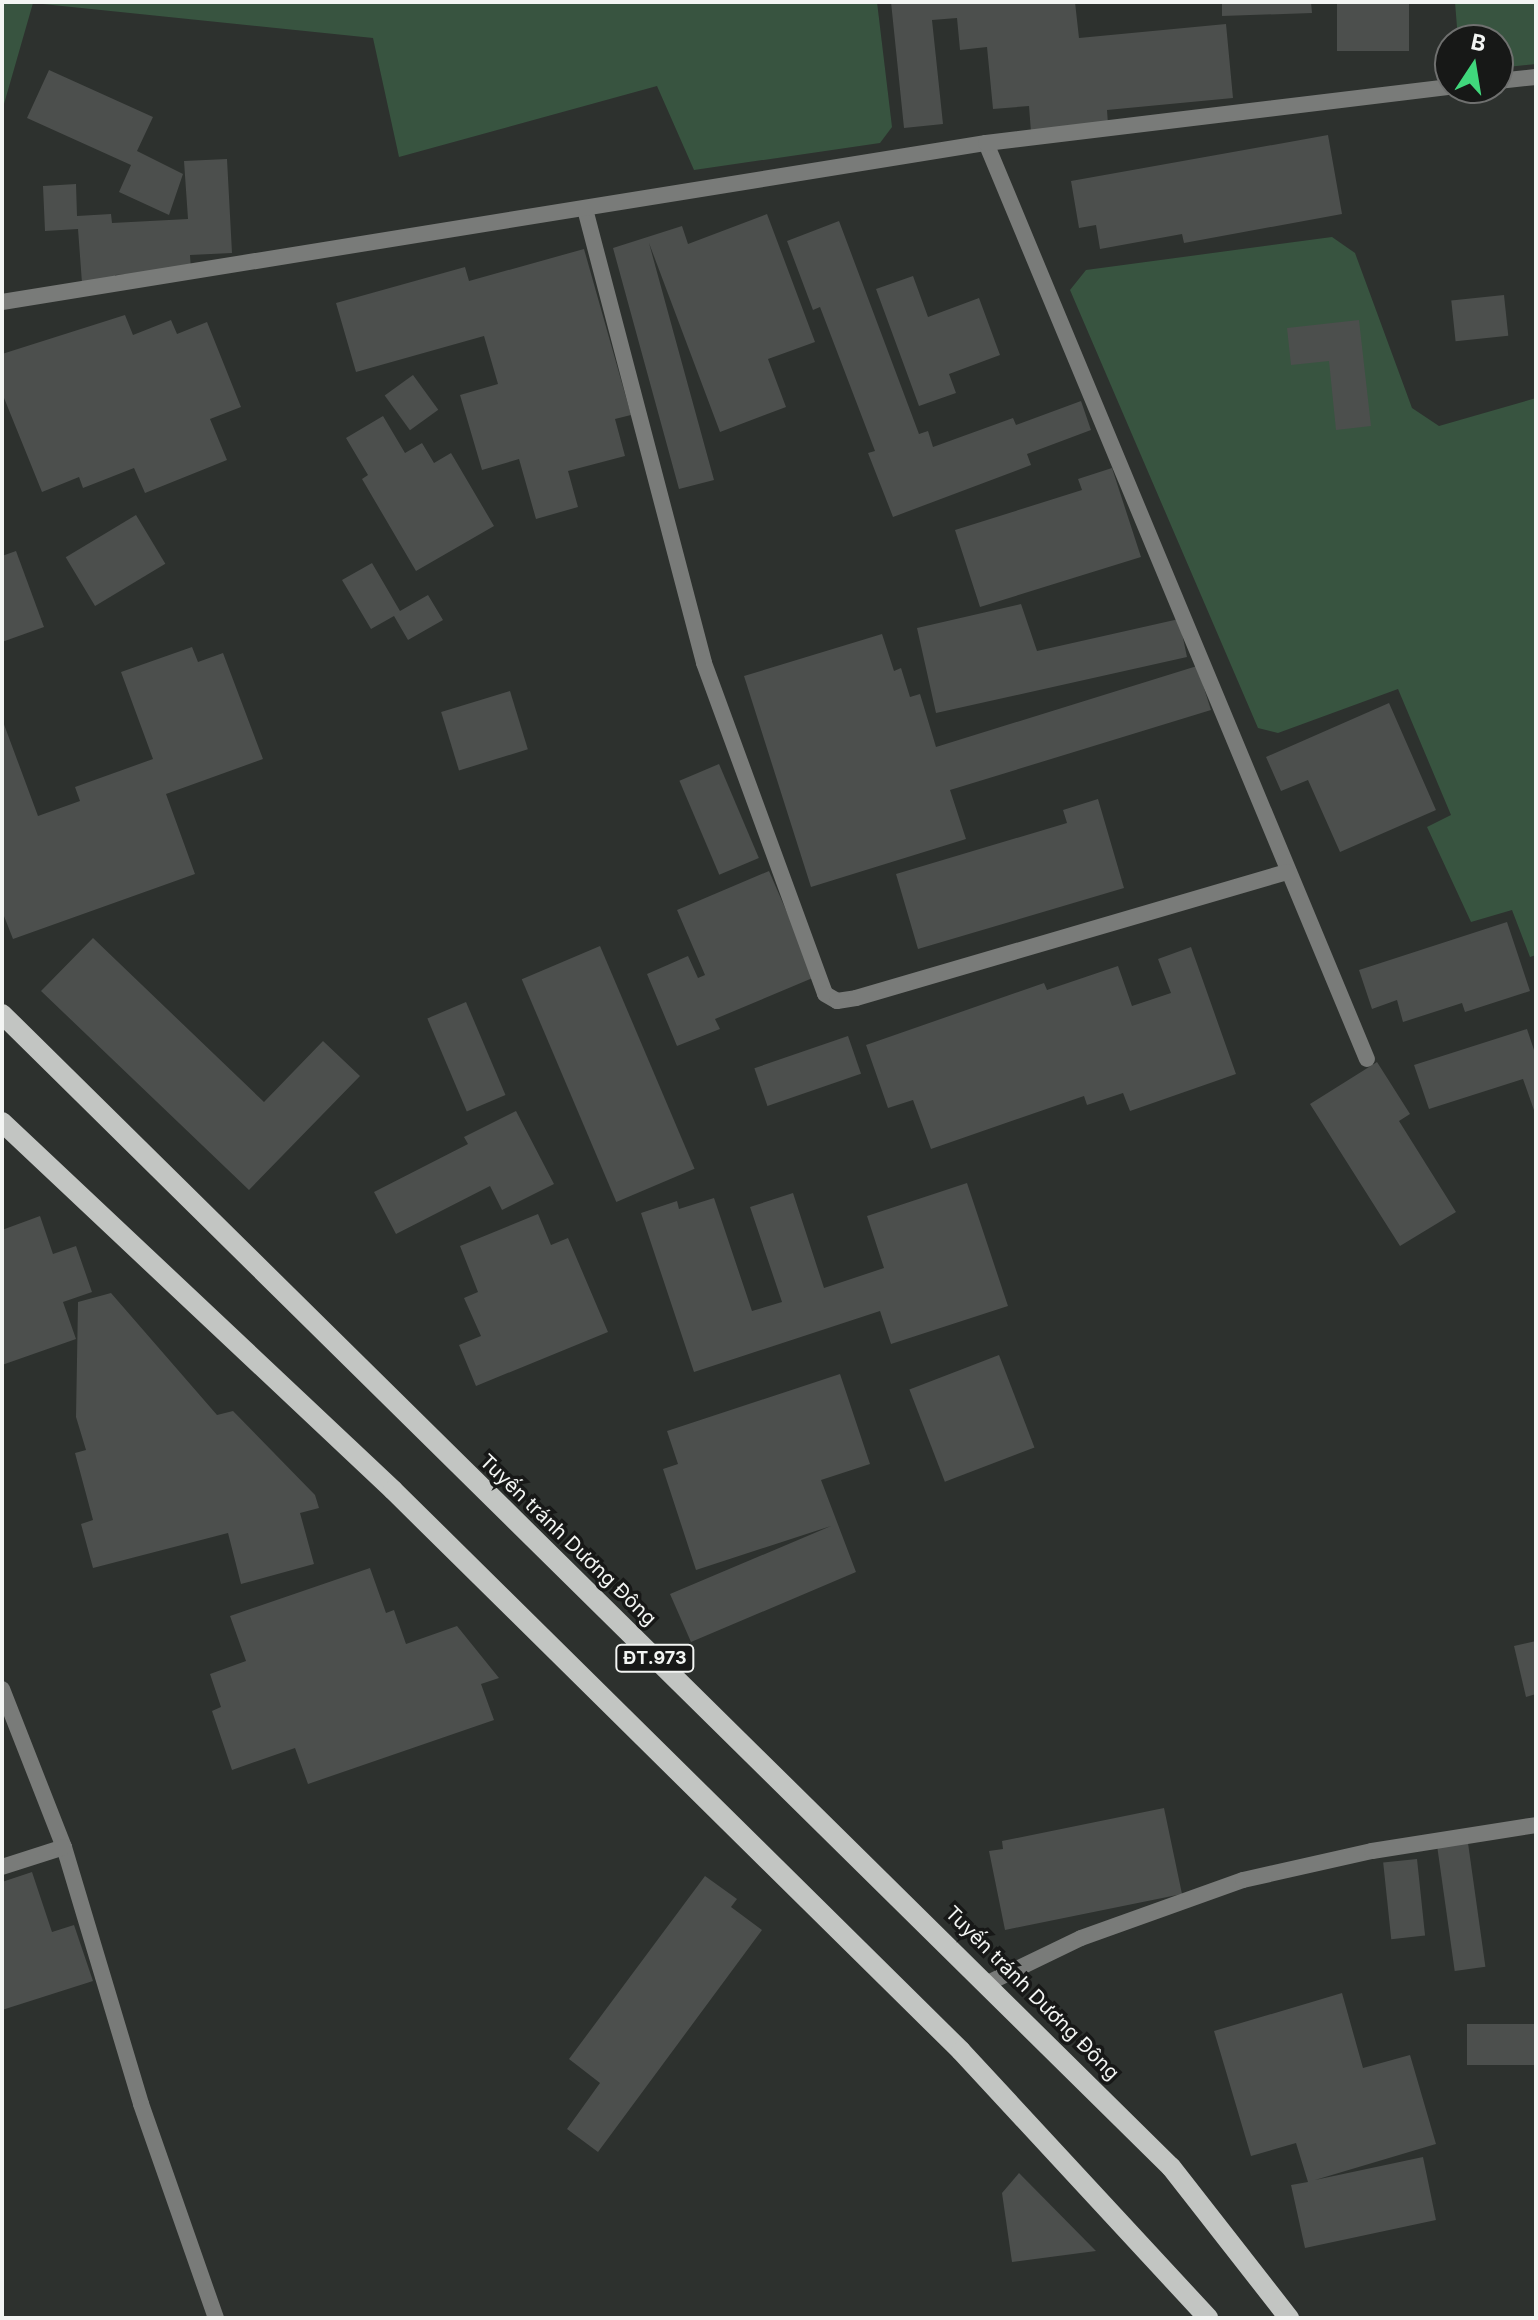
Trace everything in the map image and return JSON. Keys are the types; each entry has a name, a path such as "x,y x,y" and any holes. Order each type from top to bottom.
{"main road":[{"name":"Tuyến tránh Dương Đông","path":"2,1014 988,1983 1171,2167 1289,2318"},
{"name":"ĐT.973","path":"2,1122 393,1490 961,2051 1208,2318"}],"street":[{"path":"1514,79 1536,77"},
{"path":"2,302 986,143 1434,89"},
{"path":"986,143 1367,1059"},
{"path":"585,209 704,663 825,994 837,1001 856,998 1287,872"},
{"path":"2,1689 64,1847 141,2104 216,2318"},
{"path":"988,1983 1081,1938 1243,1880 1372,1851 1536,1825"},
{"path":"2,1867 64,1847"}],"green space":[{"path":"2,2 877,2 892,127 880,143 694,170 657,86 399,157 373,38 33,3 2,111"},
{"path":"1455,2 1536,2 1536,64 1514,66 1514,24 1457,24"},
{"path":"1332,237 1355,253 1412,408 1439,426 1536,398 1536,955 1530,957 1512,910 1471,922 1427,827 1451,815 1398,689 1278,733 1258,728 1070,290 1086,270"}],"building":[{"path":"891,2 1075,2 1079,38 1226,24 1233,98 1107,110 1108,124 1031,132 1029,106 993,109 987,47 960,50 957,18 932,20 943,124 904,128"},
{"path":"1222,2 1311,2 1312,13 1222,16"},
{"path":"1337,2 1409,2 1409,51 1337,51"},
{"path":"49,70 153,117 137,151 183,174 169,215 119,192 131,165 27,118"},
{"path":"1328,135 1342,214 1184,243 1182,234 1100,249 1096,225 1079,228 1071,181"},
{"path":"227,159 232,253 190,255 191,271 115,275 115,282 82,283 78,229 45,231 43,186 76,184 77,216 111,214 112,223 188,219 184,161"},
{"path":"767,214 815,342 768,359 786,407 720,432 649,243 714,480 679,489 613,248 682,226 688,244"},
{"path":"839,221 919,434 928,431 933,447 1013,418 1016,425 1081,401 1091,430 1027,454 1031,465 893,517 868,453 875,451 820,307 813,310 787,241"},
{"path":"584,249 631,415 615,419 625,456 568,471 578,507 536,519 519,459 482,470 460,395 498,384 484,336 356,372 336,303 465,267 469,281"},
{"path":"913,276 928,317 979,298 1000,355 949,374 956,393 919,406 876,289"},
{"path":"1504,295 1508,336 1456,341 1451,301"},
{"path":"125,315 133,335 171,320 177,334 207,322 241,407 210,419 227,460 145,493 134,468 83,488 79,477 42,492 2,393 2,354"},
{"path":"1359,320 1371,426 1336,430 1329,361 1291,365 1287,328"},
{"path":"413,375 438,410 410,430 385,396"},
{"path":"383,416 405,453 422,443 434,463 451,453 494,526 416,571 362,479 368,475 346,438"},
{"path":"1112,468 1141,557 980,607 955,530 1082,490 1078,479"},
{"path":"136,515 165,564 95,606 66,557"},
{"path":"16,551 44,627 2,642 2,556"},
{"path":"372,563 400,611 428,595 443,620 408,640 394,616 371,629 342,580"},
{"path":"1021,604 1037,651 1179,619 1187,657 936,713 917,628"},
{"path":"882,634 894,671 901,668 910,697 920,694 936,747 1197,666 1211,710 950,790 966,839 811,887 744,676"},
{"path":"192,647 198,662 223,653 263,759 166,794 195,874 13,939 2,911 2,719 38,816 80,801 75,787 153,759 121,672"},
{"path":"510,691 528,749 459,770 441,712"},
{"path":"1389,703 1436,810 1340,852 1308,780 1281,791 1266,757"},
{"path":"719,764 759,858 719,875 679,781"},
{"path":"1098,799 1124,888 918,949 896,874 1067,823 1063,810"},
{"path":"769,871 815,977 715,1019 720,1029 677,1046 647,974 688,956 698,978 705,975 677,910"},
{"path":"1507,922 1530,991 1465,1012 1462,1003 1403,1022 1397,1000 1372,1009 1359,970"},
{"path":"93,938 264,1102 323,1041 360,1076 249,1190 41,991"},
{"path":"600,946 695,1169 616,1202 522,979"},
{"path":"1191,947 1236,1074 1130,1111 1123,1093 1087,1105 1084,1096 931,1149 913,1100 888,1108 866,1045 1044,983 1047,990 1118,966 1132,1006 1171,993 1158,959"},
{"path":"466,1002 505,1095 467,1111 427,1018"},
{"path":"1527,1029 1536,1056 1536,1116 1523,1079 1429,1109 1414,1065"},
{"path":"848,1036 861,1074 767,1106 754,1068"},
{"path":"1377,1062 1410,1114 1399,1121 1456,1212 1400,1246 1310,1104"},
{"path":"516,1111 554,1184 502,1210 490,1186 396,1234 374,1192 468,1144 464,1137"},
{"path":"967,1183 1008,1306 891,1344 880,1311 694,1372 641,1213 677,1201 679,1209 714,1198 752,1311 782,1302 750,1207 793,1193 824,1288 884,1268 867,1216"},
{"path":"538,1214 551,1245 568,1238 608,1332 476,1386 459,1345 481,1336 464,1298 478,1292 460,1246"},
{"path":"40,1216 53,1254 76,1246 92,1292 63,1302 76,1339 2,1365 2,1230"},
{"path":"111,1293 217,1415 233,1411 315,1495 319,1508 300,1513 314,1564 241,1584 228,1533 93,1568 81,1524 93,1520 75,1453 86,1450 76,1417 78,1302"},
{"path":"999,1355 1034,1447 945,1482 909,1389"},
{"path":"840,1374 870,1464 821,1480 856,1572 691,1642 670,1594 831,1526 696,1570 663,1469 678,1464 667,1431"},
{"path":"370,1568 386,1613 394,1610 406,1644 457,1626 499,1678 481,1684 494,1720 308,1784 295,1748 232,1770 212,1711 221,1707 210,1674 246,1661 230,1616"},
{"path":"1536,1641 1536,1694 1526,1697 1514,1646"},
{"path":"1164,1808 1182,1894 1005,1930 989,1851 1003,1849 1002,1841"},
{"path":"1468,1843 1485,1967 1455,1971 1437,1847"},
{"path":"1417,1859 1425,1936 1391,1939 1383,1863"},
{"path":"32,1872 52,1932 74,1925 93,1981 2,2010 2,1882"},
{"path":"705,1876 737,1899 731,1907 762,1930 598,2152 567,2129 600,2083 569,2059"},
{"path":"1342,1993 1363,2068 1410,2055 1436,2144 1315,2180 1423,2157 1436,2220 1305,2248 1291,2185 1308,2182 1296,2143 1251,2156 1214,2031"},
{"path":"1467,2024 1536,2024 1536,2065 1467,2065"},
{"path":"1019,2173 1096,2251 1012,2262 1002,2193"}]}
